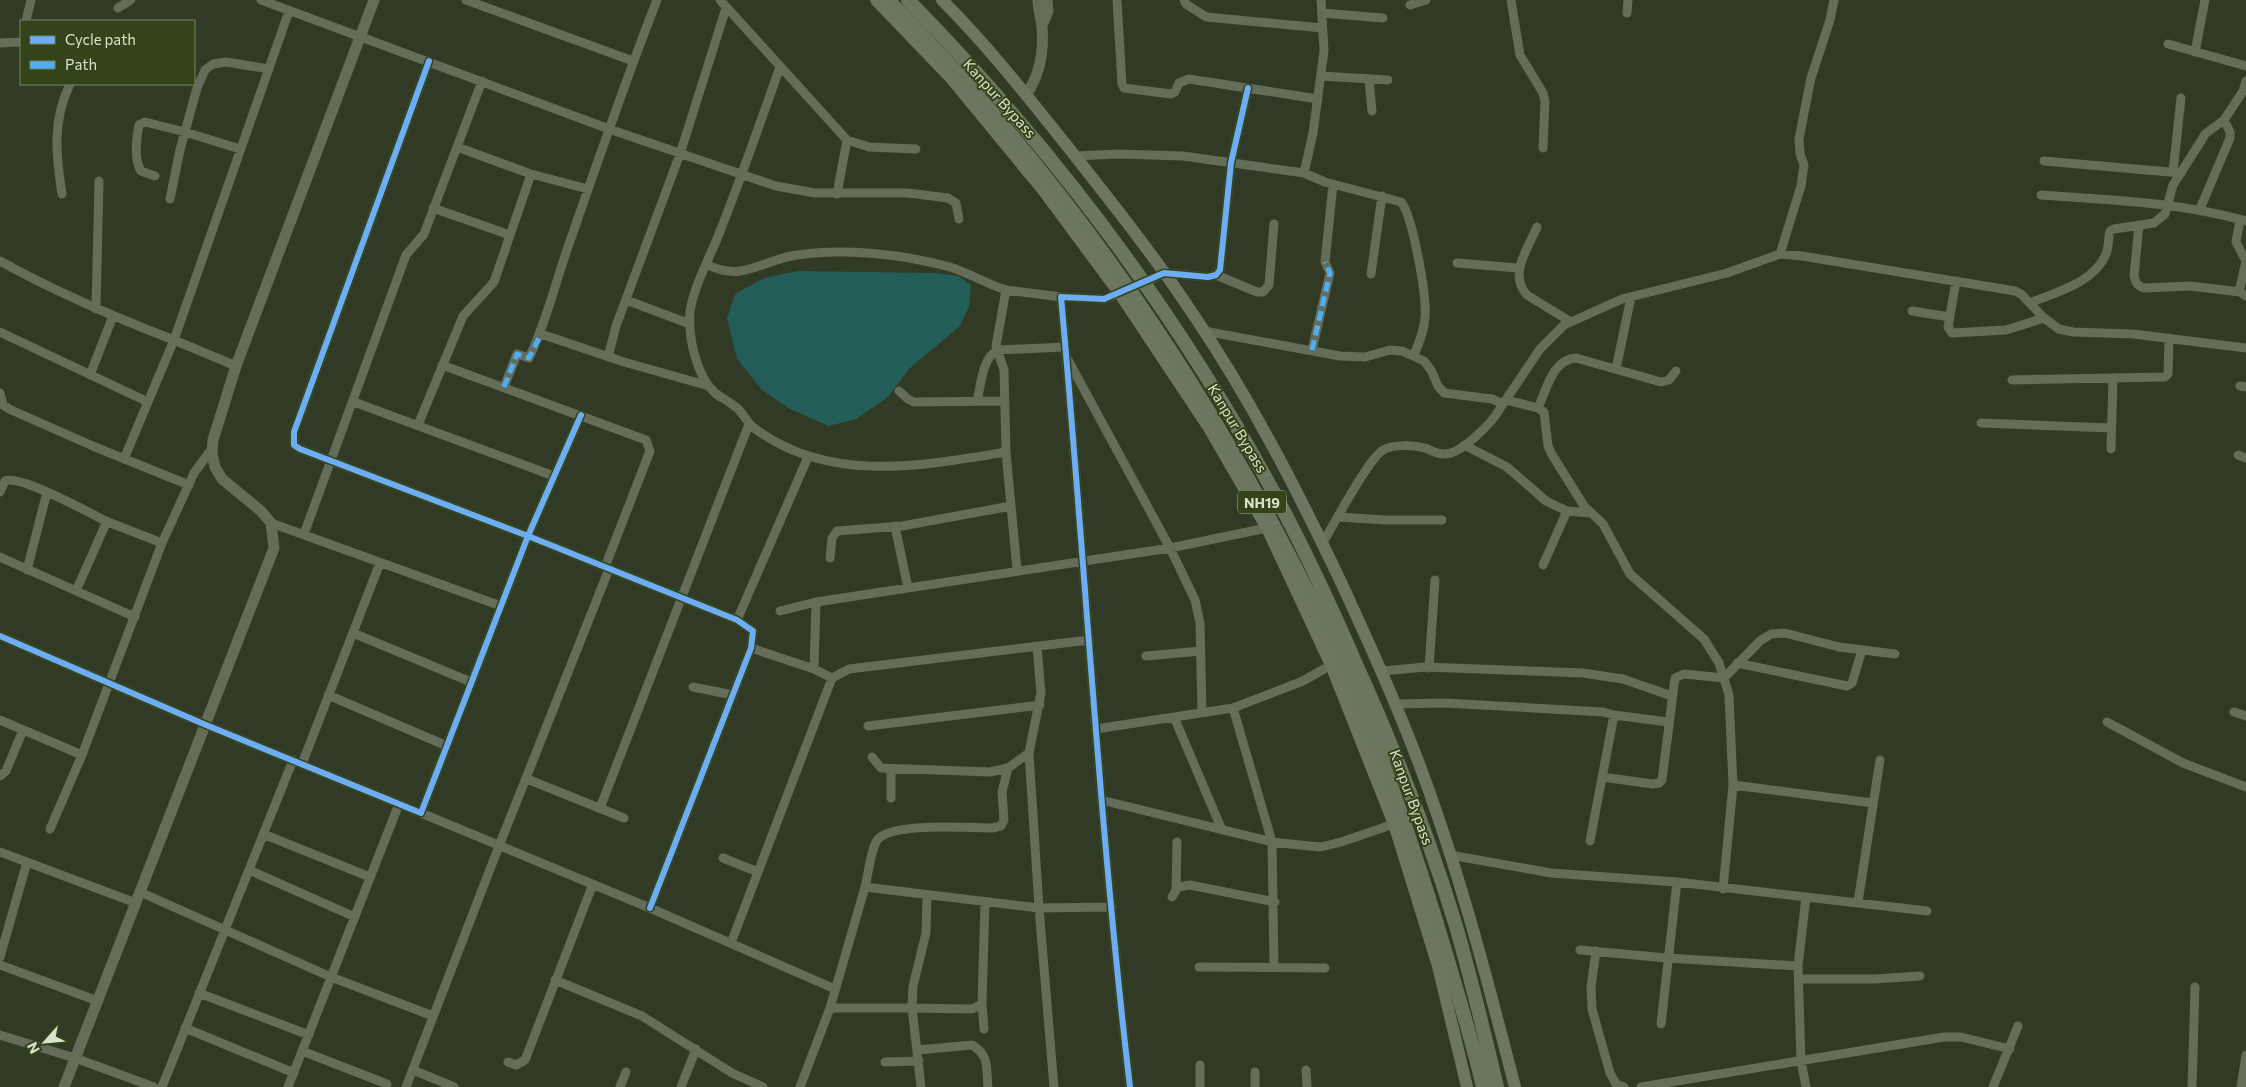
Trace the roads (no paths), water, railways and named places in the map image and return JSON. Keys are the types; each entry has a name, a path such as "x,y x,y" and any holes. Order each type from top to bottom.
{"highway":[{"name":"Kanpur Bypass","path":"888,0 920,32 1028,153 1076,216 1164,339 1253,485 1315,605 1349,679 1384,766 1432,905 1471,1037 1483,1087"},
{"name":"Kanpur Bypass","path":"908,0 952,45 1029,133 1124,254 1204,374 1288,520 1336,618 1374,704 1415,805 1455,923 1497,1087"}],"main road":[{"path":"876,0 950,77 1043,190 1120,294 1209,428 1267,528 1331,664 1394,824 1438,966 1467,1087"},
{"path":"942,0 972,30 1026,95 1125,219 1164,273 1204,331 1251,408 1307,511 1383,671 1436,810 1481,954 1515,1087"}],"street":[{"path":"26,20 31,0"},
{"path":"118,8 131,0"},
{"path":"261,0 610,129 776,186 837,194 908,194 948,198 956,203 959,219"},
{"path":"374,0 236,366 213,447 215,467 222,479 261,511 271,523 500,606"},
{"path":"466,0 633,61"},
{"path":"720,0 847,140 869,147 916,148"},
{"path":"1026,95 1035,81 1040,65 1042,26 1038,0"},
{"path":"1042,26 1048,11 1047,0"},
{"path":"1117,0 1122,84 1124,88 1171,94 1175,92 1179,83 1189,79 1318,99"},
{"path":"1184,0 1186,4 1206,17 1322,28"},
{"path":"1304,173 1313,133 1324,51 1321,0"},
{"path":"1410,5 1426,0"},
{"path":"1511,0 1520,54 1543,93 1545,101 1543,148"},
{"path":"1627,13 1628,0"},
{"path":"1780,254 1801,186 1804,165 1800,154 1799,139 1811,78 1830,20 1834,0"},
{"path":"2195,52 2206,0"},
{"path":"504,388 517,354 529,358 541,334 553,290 654,1"},
{"path":"608,356 626,300 680,154 726,8"},
{"path":"124,459 174,340 289,11"},
{"path":"1322,13 1383,18"},
{"path":"0,43 20,41"},
{"path":"2168,44 2246,66"},
{"path":"429,61 294,432 294,445 300,449 528,536 737,620 753,631 751,648 650,908"},
{"path":"170,199 180,150 199,82 205,70 213,64 226,62 269,69"},
{"path":"780,66 708,265 692,297 690,324 696,357 709,386 738,408 749,424 770,438 808,458 842,465 907,466 1006,452"},
{"path":"1321,76 1388,80"},
{"path":"1369,79 1372,111"},
{"path":"304,534 354,402 406,255 424,234 482,81"},
{"path":"2177,173 2205,134 2224,120 2243,91 2246,82"},
{"path":"62,194 56,154 56,137 63,100 70,85"},
{"path":"1216,275 1220,270 1231,164 1248,88"},
{"path":"2030,303 2082,281 2097,268 2107,253 2110,231 2159,220 2165,214 2177,173 2181,98"},
{"path":"2200,210 2230,138 2230,132 2224,120"},
{"path":"155,176 144,172 139,167 137,139 139,125 145,122 185,132 240,150"},
{"path":"837,194 847,140"},
{"path":"457,147 531,174 588,189"},
{"path":"1075,156 1118,154 1183,156 1304,173 1333,184 1401,202 1406,208 1415,245 1425,317 1423,330 1414,355"},
{"path":"2044,161 2177,173"},
{"path":"418,425 467,310 494,282 531,174"},
{"path":"96,309 99,181"},
{"path":"1312,350 1330,274 1325,262 1333,184"},
{"path":"2041,195 2168,205 2200,210 2243,221 2236,242 2246,261 2243,294 2190,286 2139,287 2134,276 2139,225"},
{"path":"1372,274 1382,196"},
{"path":"434,208 510,235"},
{"path":"708,265 721,271 737,272 791,256 843,251 882,254 949,267 1006,290 1060,297 1104,299 1120,294 1164,273 1208,277 1216,275 1257,292 1263,292 1269,285 1274,224"},
{"path":"1537,227 1518,268 1522,289 1527,295 1571,322"},
{"path":"1322,544 1376,456 1388,448 1410,446 1444,455 1472,440 1504,404 1540,349 1564,325 1631,297 1728,273 1780,254 2015,291 2021,294 2044,318 2059,329 2073,332 2133,334 2246,348"},
{"path":"0,260 34,280 96,309 236,366"},
{"path":"1457,263 1518,268"},
{"path":"1956,281 1948,327 1952,333 1996,332 2019,327 2044,318"},
{"path":"1006,290 996,342 1004,370 1006,452 1017,570"},
{"path":"1060,297 1084,562 1101,800 1112,907 1115,960 1130,1087"},
{"path":"1616,369 1631,297"},
{"path":"626,300 690,324"},
{"path":"1912,311 1950,317"},
{"path":"90,375 113,316"},
{"path":"1204,331 1340,356 1366,357 1390,350 1402,351 1424,361 1444,393 1492,399 1504,404 1538,408 1544,412 1548,446 1551,453 1584,506 1607,530 1624,566 1630,574 1704,639 1719,663 1729,695 1733,786 1723,889"},
{"path":"0,332 148,402"},
{"path":"541,334 709,386"},
{"path":"2012,380 2164,377 2168,374 2169,338"},
{"path":"977,401 986,362 997,350 1065,351"},
{"path":"1065,351 1170,548 1195,600 1200,623 1202,712"},
{"path":"1538,408 1555,369 1569,358 1576,358 1661,382 1670,380 1676,371"},
{"path":"406,1087 499,846 527,779 650,451 646,440 640,436 442,365"},
{"path":"2110,449 2113,378"},
{"path":"899,391 908,400 914,402 1004,401"},
{"path":"0,393 3,405 9,409 188,485"},
{"path":"354,402 554,476"},
{"path":"421,813 528,536 581,415"},
{"path":"1981,423 2111,428"},
{"path":"600,808 749,424"},
{"path":"1464,445 1502,464 1546,501 1567,511 1592,513"},
{"path":"50,829 110,684 162,543 188,485 202,460 213,447"},
{"path":"737,620 808,458"},
{"path":"0,492 3,484 8,479 47,492 107,521 162,543"},
{"path":"28,570 47,492"},
{"path":"830,558 832,538 837,531 895,526 1011,506"},
{"path":"1543,565 1567,511"},
{"path":"1338,517 1386,520 1442,520"},
{"path":"76,591 107,521"},
{"path":"64,1087 274,548 271,523"},
{"path":"895,526 908,588"},
{"path":"780,611 816,602 1170,548 1267,528"},
{"path":"0,557 135,618"},
{"path":"302,764 380,563"},
{"path":"1429,668 1436,580"},
{"path":"814,669 816,602"},
{"path":"353,633 471,682"},
{"path":"1724,678 1760,641 1771,634 1785,633 1839,647 1895,654"},
{"path":"0,636 206,725 650,908 835,989"},
{"path":"731,943 832,678 849,670 1089,640"},
{"path":"1037,646 1041,680 1040,705 1029,753 1039,908 1054,1087"},
{"path":"751,648 814,669 832,678"},
{"path":"1737,664 1844,686 1852,682 1862,650"},
{"path":"1146,656 1201,651"},
{"path":"1096,729 1233,708 1303,681 1331,664"},
{"path":"1383,671 1429,668 1583,673 1623,679 1672,696"},
{"path":"1602,777 1653,784 1659,783 1662,780 1675,678 1678,675 1684,674 1724,678"},
{"path":"693,687 733,695"},
{"path":"328,696 447,746"},
{"path":"1395,704 1445,703 1577,710 1668,722"},
{"path":"868,726 1040,705"},
{"path":"1233,708 1272,842 1274,966"},
{"path":"2234,712 2246,716"},
{"path":"1590,841 1614,715"},
{"path":"1174,717 1222,830"},
{"path":"0,720 82,755"},
{"path":"2108,722 2183,764 2246,787"},
{"path":"0,776 6,771 23,730"},
{"path":"872,757 881,768 990,772 1008,768 1029,753"},
{"path":"162,1087 293,760"},
{"path":"1858,902 1880,760"},
{"path":"800,1087 830,1008 876,843 884,834 900,829 992,828 1001,826 1004,820 1002,792 1008,768"},
{"path":"891,769 891,798"},
{"path":"527,779 624,818"},
{"path":"1733,786 1873,803"},
{"path":"1101,800 1272,842 1321,847 1394,824"},
{"path":"288,1087 399,804"},
{"path":"263,834 370,877"},
{"path":"1177,842 1174,893 1182,885 1190,885 1274,902"},
{"path":"0,852 138,897 225,930 331,977 434,1016"},
{"path":"1450,855 1550,873 1678,882 1723,889 1858,902 1927,911"},
{"path":"723,858 758,872"},
{"path":"0,957 27,862"},
{"path":"249,870 355,917"},
{"path":"1661,1024 1667,958 1678,882"},
{"path":"508,1062 516,1065 525,1060 593,884"},
{"path":"865,887 927,896 1039,908 1112,907"},
{"path":"921,1087 912,1008 913,986 926,933 927,896"},
{"path":"1806,897 1798,966 1801,1061 1806,1087"},
{"path":"984,1029 982,1004 985,902"},
{"path":"1580,950 1667,958 1798,966"},
{"path":"1596,951 1591,987 1592,1009 1610,1072 1616,1084 1624,1087"},
{"path":"0,965 98,1001"},
{"path":"1198,967 1274,966 1325,968"},
{"path":"1798,979 1875,979 1920,976"},
{"path":"555,980 642,1016 732,1073 763,1087"},
{"path":"2192,1087 2195,987"},
{"path":"199,993 309,1035"},
{"path":"830,1008 972,1009 982,1004"},
{"path":"1992,1087 2010,1049 2018,1026"},
{"path":"185,1028 294,1073"},
{"path":"0,1035 75,1058 154,1087"},
{"path":"1641,1087 1944,1037 1961,1037 2010,1049"},
{"path":"918,1050 972,1046 980,1050 985,1057 988,1087"},
{"path":"681,1087 696,1049"},
{"path":"302,1051 387,1084"},
{"path":"2244,1087 2246,1055"},
{"path":"885,1062 919,1061"},
{"path":"1200,1064 1200,1087"},
{"path":"413,1070 454,1087"},
{"path":"1306,1070 1307,1087"},
{"path":"620,1087 626,1072"},
{"path":"1255,1072 1255,1087"}],"water":[{"path":"797,271 935,273 958,276 971,285 969,306 960,326 910,368 887,398 856,419 829,426 790,409 762,390 737,359 727,318 735,294 764,278"}]}
